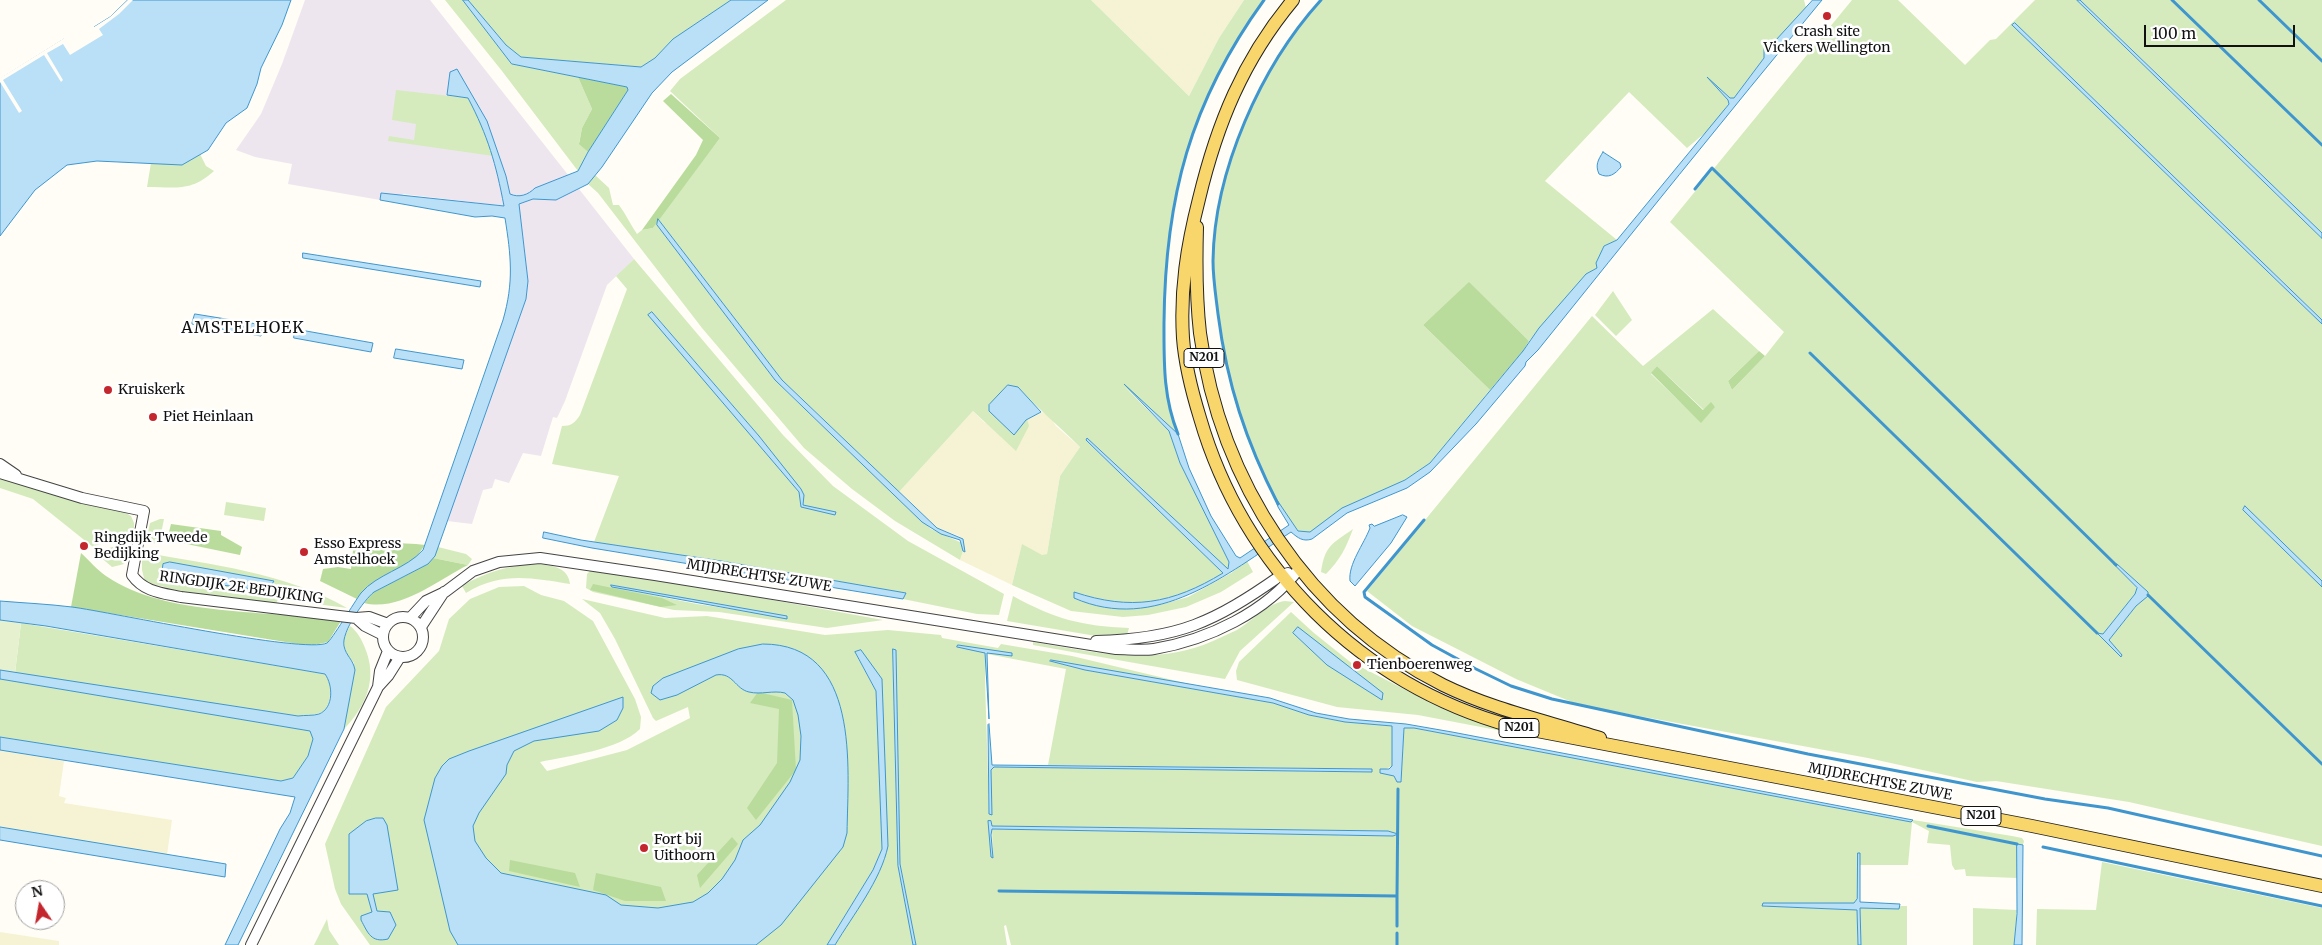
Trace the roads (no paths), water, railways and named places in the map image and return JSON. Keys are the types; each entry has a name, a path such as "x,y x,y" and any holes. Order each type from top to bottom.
{"main road":[{"name":"N201","path":"1284,580 1256,542 1229,494 1206,440 1192,388 1183,331 1188,237 1212,148 1234,91 1264,39 1293,0"},
{"name":"N201","path":"1198,200 1196,257 1198,312 1210,384 1226,440 1239,472 1276,537 1300,569"},
{"name":"MIJDRECHTSE ZUWE","path":"1300,569 1324,598 1367,636 1391,654 1443,684 1498,708 1639,750"},
{"name":"MIJDRECHTSE ZUWE","path":"1284,580 1330,629 1365,658 1435,699 1478,717 1587,743 1639,750 2032,826 2322,886"}],"street":[{"path":"0,464 25,481"},
{"path":"0,473 25,481"},
{"name":"RINGDIJK 2E BEDIJKING","path":"25,481 82,498 144,511 132,575 138,583 146,588 181,597 356,618 369,617 388,624"},
{"name":"MIJDRECHTSE ZUWE","path":"410,618 426,601 445,592 465,576 486,566 519,559 540,558 1075,641 1116,649 1152,649 1191,641 1248,612 1284,580 1300,569"},
{"name":"MIJDRECHTSE ZUWE","path":"421,627 445,592"},
{"path":"398,617 410,618 421,627 424,634 420,649 414,654 400,657 388,651 383,641 383,635 388,624 398,617"},
{"name":"RINGDIJK 2E BEDIJKING","path":"356,618 365,626 383,635"},
{"path":"378,687 380,671 388,651"},
{"path":"251,945 378,687 388,676 400,657"}],"water":[{"path":"128,0 291,0 282,25 261,68 257,84 247,108 226,123 208,150 182,165 97,161 67,165 35,190 0,236 0,79 64,39 71,50 97,34 94,27 110,17"},
{"path":"463,0 468,0 506,45 521,57 641,67 655,58 673,39 731,0 768,0 672,72 652,93 602,167 588,184 556,200 533,199 519,204 528,281 526,299 435,556 428,564 374,592 359,609 350,625 344,640 344,646 355,670 344,729 238,945 225,945 280,829 290,813 295,797 0,750 0,737 281,781 293,778 308,756 313,739 310,731 0,679 0,670 298,716 319,714 327,707 330,702 331,690 325,674 46,626 0,620 0,601 72,607 247,638 311,645 327,643 361,593 368,586 416,557 423,550 503,320 510,281 509,245 505,218 492,216 475,217 380,200 381,193 504,206 491,150 468,98 447,95 450,72 457,69 487,121 506,176 510,194 517,196 526,194 535,188 578,171 628,90 627,87 512,64"},
{"path":"1813,0 1822,0 1538,350 1526,362 1525,366 1476,424 1430,472 1407,488 1347,513 1312,539 1301,539 1291,532 1216,581 1162,604 1134,609 1104,607 1074,598 1074,592 1114,601 1133,603 1151,601 1186,592 1223,573 1086,440 1087,438 1228,569 1229,562 1180,463 1169,431 1124,384 1178,434 1189,468 1211,516 1236,556 1240,558 1289,525 1278,507 1275,497 1298,531 1310,532 1342,508 1405,480 1430,463 1523,351 1539,328 1586,274 1597,268 1596,263 1604,246 1617,240 1729,104 1728,100 1707,77 1730,98 1734,98 1764,58 1764,46 1772,44"},
{"path":"2077,0 2080,0 2322,233 2322,238"},
{"path":"2015,23 2322,320 2322,324 2012,25"},
{"path":"1603,152 1620,163 1621,167 1612,175 1599,174 1597,168"},
{"path":"658,219 782,380 937,528 963,539 965,552 960,540 941,534 922,522 775,380 657,225"},
{"path":"303,253 481,281 480,287 303,258"},
{"path":"652,312 759,436 801,489 804,495 803,505 836,512 835,515 801,507 799,492 648,315"},
{"path":"195,314 263,325 261,336 192,324"},
{"path":"295,329 373,343 371,352 294,338"},
{"path":"396,349 464,360 462,369 394,358"},
{"path":"1008,385 1018,387 1041,412 1026,420 1014,435 989,411 989,405"},
{"path":"2245,506 2322,581 2322,587 2243,510"},
{"path":"1403,515 1407,517 1391,543 1355,586 1350,581 1351,568 1370,528 1369,525 1372,524 1374,526"},
{"path":"544,532 581,540 721,561 906,593 903,599 592,548 543,538"},
{"path":"170,562 274,581 270,587 260,590 168,578 162,571 163,564"},
{"path":"2114,564 2117,564 2148,592 2148,596 2136,606 2109,640 2122,655 2121,657 2097,633 2103,634 2135,594 2137,588"},
{"path":"611,585 787,616 787,619 612,587"},
{"path":"1298,627 1383,693 1382,700 1327,665 1293,633"},
{"path":"763,644 795,649 818,664 833,686 842,714 847,744 847,833 843,847 781,925 756,945 458,945 450,931 424,820 435,778 449,759 623,697 623,708 617,720 599,731 534,741 514,751 507,765 506,774 479,813 473,826 475,841 486,858 501,873 606,895 621,905 658,908 693,902 708,893 722,879 735,860 743,840 760,825 790,782 800,760 801,736 798,715 793,700 785,693 749,692 740,688 730,678 722,675 716,675 677,695 660,700 651,693 653,686 663,678 738,649"},
{"path":"958,645 1012,653 1012,656 987,653 989,719 985,653 957,647"},
{"path":"893,649 896,650 900,864 916,945 913,945 898,866"},
{"path":"861,650 882,679 888,846 879,872 866,897 835,945 827,945 873,870 882,849 876,691 855,652"},
{"path":"1051,660 1270,698 1316,713 1349,719 1406,724 1452,732 1913,820 1911,822 1414,728 1404,728 1401,782 1397,782 1394,776 1380,773 1380,769 1389,769 1392,766 1392,726 1345,722 1309,715 1273,703 1085,670"},
{"path":"989,724 992,765 1372,769 1372,772 994,767 991,770 992,815 989,814"},
{"path":"383,818 387,825 398,890 373,894 377,911 390,912 396,925 388,939 382,940 371,936 361,920 361,916 372,912 367,894 349,894 349,834 366,821"},
{"path":"988,821 991,821 992,826 1388,831 1398,834 1393,836 992,829 993,858 991,857"},
{"path":"0,827 226,864 225,877 0,840"},
{"path":"2017,844 2023,845 2022,945 2014,945 2017,914"},
{"path":"1858,853 1860,853 1860,902 1900,904 1899,909 1860,908 1861,945 1858,945 1857,910 1762,906 1763,903 1854,903 1857,899"}],"waterway":[{"path":"1178,434 1169,407 1164,366 1166,277 1170,234 1177,193 1187,153 1200,114 1217,76 1238,38 1264,0"},
{"path":"1278,504 1247,435 1227,364 1218,314 1214,274 1215,227 1232,156 1245,122 1279,56 1299,26 1321,0"},
{"path":"2172,0 2322,145"},
{"path":"2259,0 2322,61"},
{"path":"1695,189 1712,168 2116,565"},
{"path":"1810,353 2097,633"},
{"path":"1424,520 1364,592 1365,597 1432,645 1511,686 1552,699 1808,754 2045,799 2108,808 2322,856"},
{"path":"2148,595 2322,764"},
{"path":"1397,896 1398,789"},
{"path":"1928,826 2017,844"},
{"path":"2043,847 2322,906"},
{"path":"999,891 1397,896 1397,926"},
{"path":"1397,933 1397,945"}],"place":[{"name":"Crash site Vickers Wellington","path":"1827,16"},
{"name":"Kruiskerk","path":"108,390"},
{"name":"Piet Heinlaan","path":"153,417"},
{"name":"Ringdijk Tweede Bedijking","path":"84,546"},
{"name":"Esso Express Amstelhoek","path":"304,552"},
{"name":"Tienboerenweg","path":"1357,665"},
{"name":"Fort bij Uithoorn","path":"644,848"}],"district":[{"name":"AMSTELHOEK","path":"243,328"}]}
